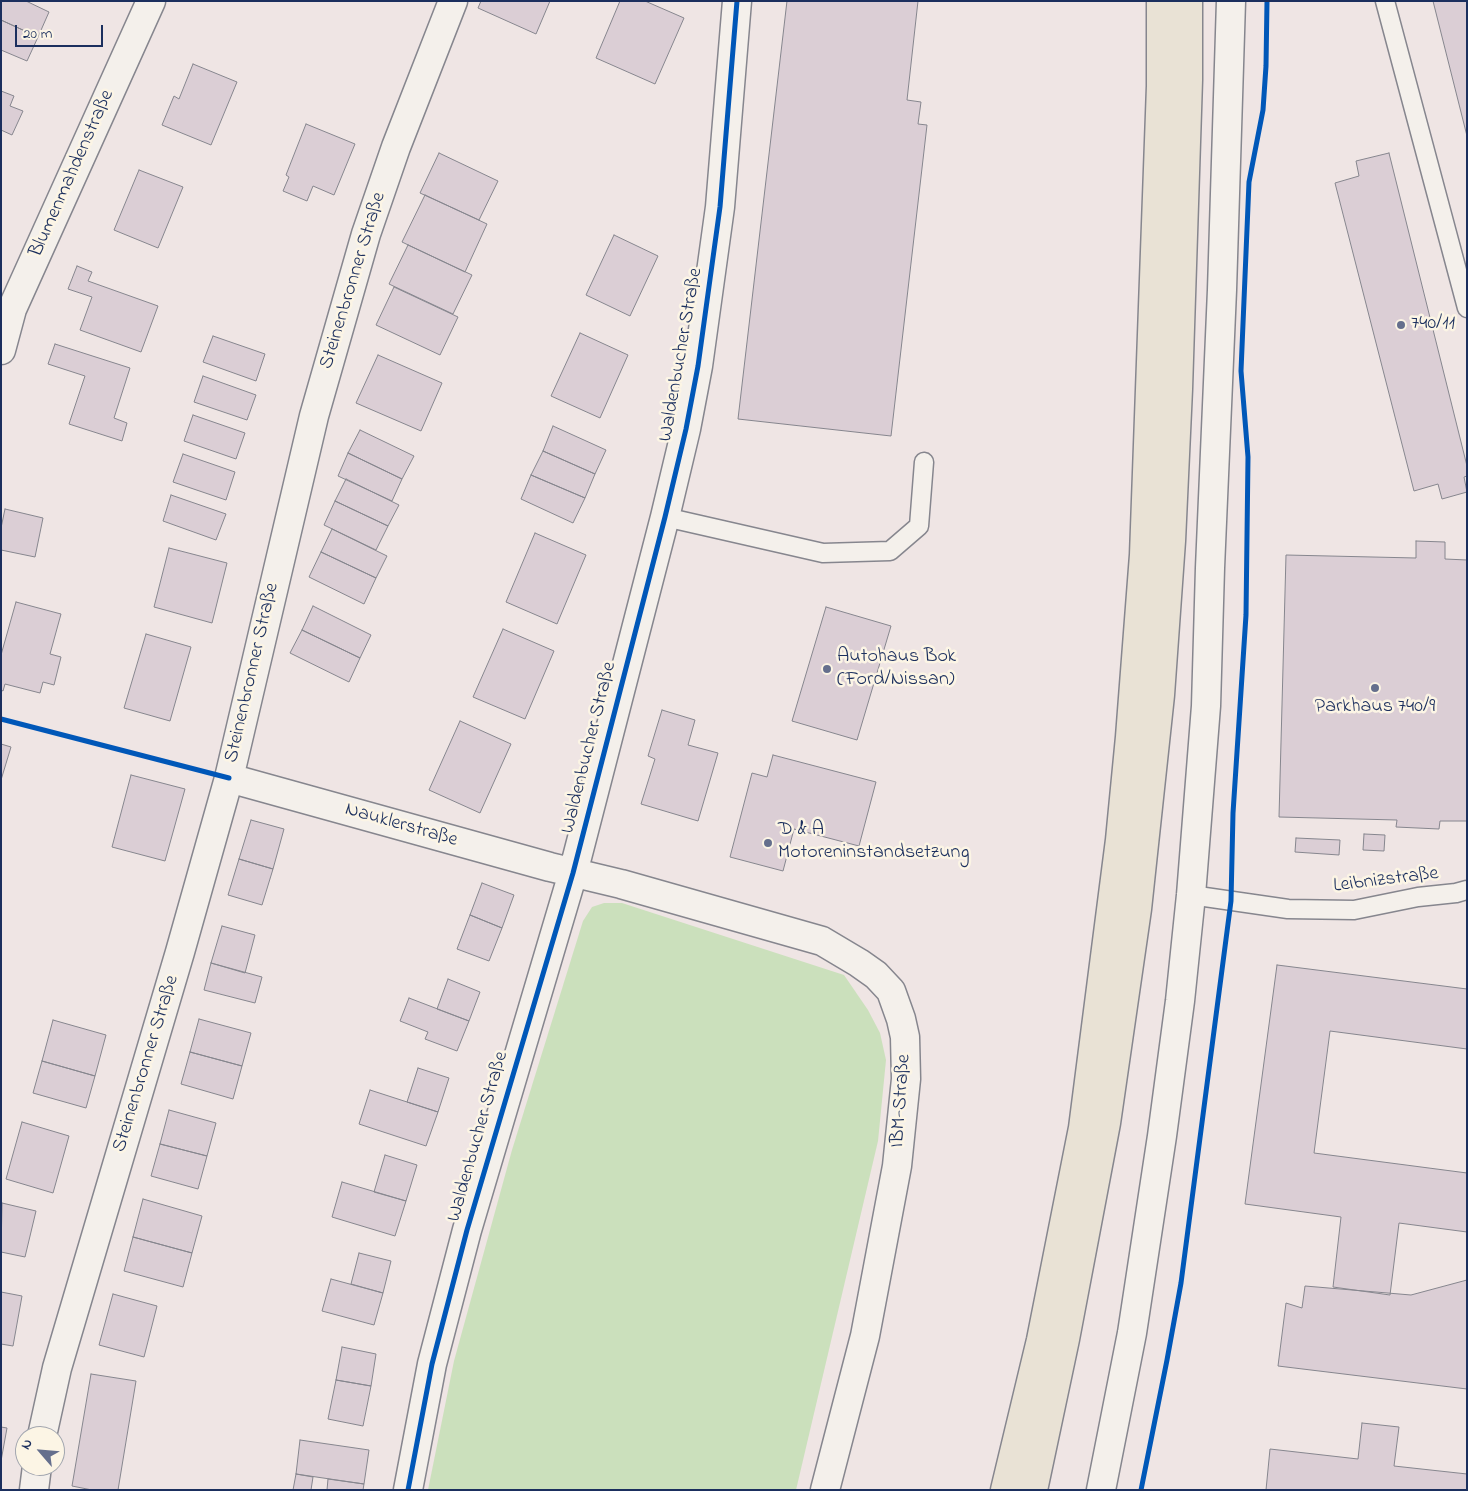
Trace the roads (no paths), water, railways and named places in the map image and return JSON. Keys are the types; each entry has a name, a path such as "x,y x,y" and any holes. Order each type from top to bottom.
{"highway":[{"path":"1005,1490 1041,1340 1083,1128 1120,840 1130,737 1144,545 1161,86 1161,1"},
{"path":"1033,1490 1065,1339 1106,1123 1137,909 1159,705 1171,541 1178,399 1188,80 1188,1"}],"street":[{"name":"Blumenmahdenstraße","path":"1,350 7,307 151,1"},
{"name":"Steinenbronner Straße","path":"44,1426 57,1368 180,952 228,778 314,416 363,244 396,147 453,1"},
{"name":"Waldenbucher Straße","path":"408,1490 432,1364 467,1230 573,873 686,429 698,366 720,207 737,1"},
{"path":"1101,1490 1132,1333 1162,1136 1180,1001 1191,895 1206,706 1231,1"},
{"name":"Nauklerstraße","path":"228,778 573,873"},
{"name":"IBM-Straße","path":"573,873 621,884 822,941 876,975 890,991 901,1019 905,1037 906,1079 897,1166 865,1336 825,1490"},
{"path":"34,1490 36,1476"}],"lane":[{"path":"1385,1 1467,308"},
{"path":"665,517 822,553 890,551 919,526 924,462"},
{"name":"Leibnizstraße","path":"1191,895 1288,909 1354,910 1418,897 1467,890"}],"place":[{"name":"740/11","path":"1401,325"},
{"name":"Autohaus Bok (Ford/Nissan)","path":"827,669"},
{"name":"Parkhaus 740/9","path":"1375,688"},
{"name":"D & A Motoreninstandsetzung","path":"768,843"}]}
